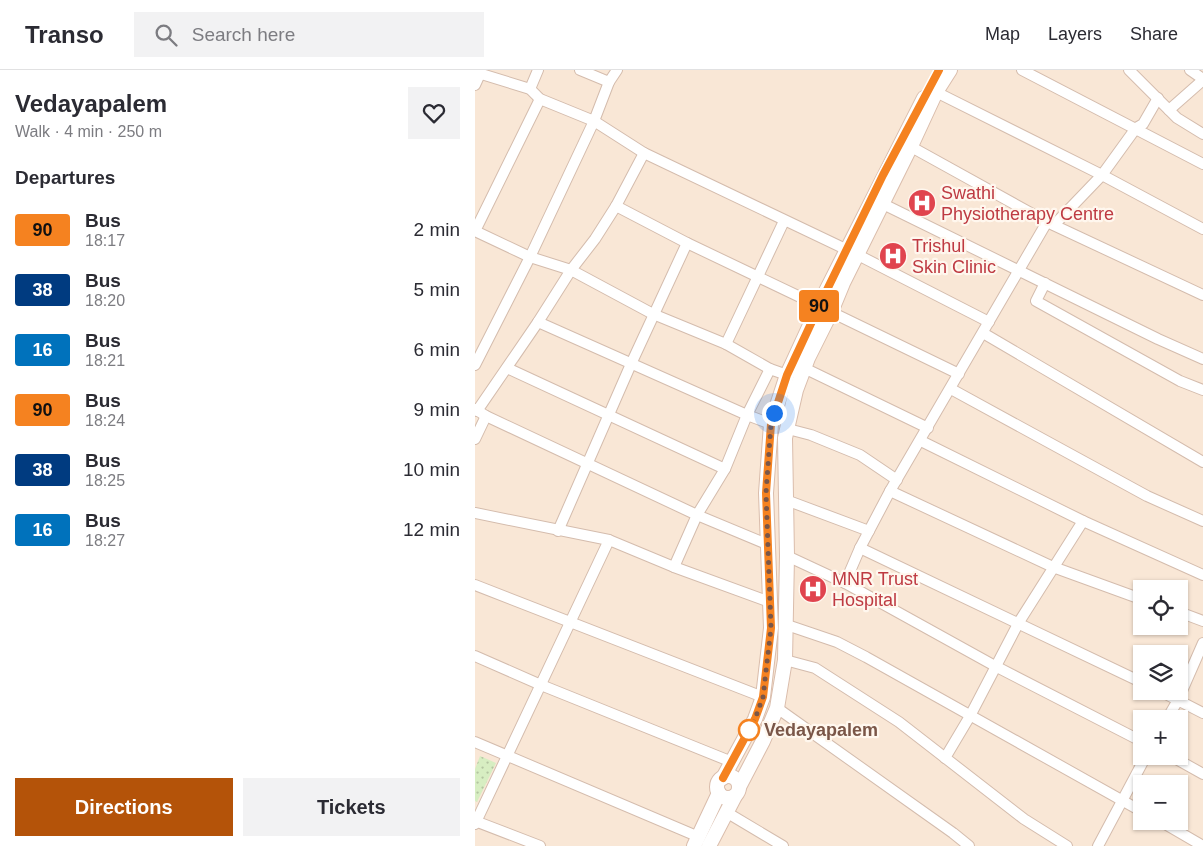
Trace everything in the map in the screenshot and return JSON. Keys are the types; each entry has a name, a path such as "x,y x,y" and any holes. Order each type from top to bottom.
{"main road":[{"path":"701,843 719,793 717,786 755,719 763,697 771,628 766,493 771,424 787,375 825,309 843,283 852,253 906,144 939,70"},
{"path":"852,253 883,204 906,144 950,70"},
{"path":"701,843 726,812 763,741 777,708 785,660 787,556 785,438 795,390 825,309"},
{"path":"719,793 728,798 737,791 739,783 734,778 727,776 723,778"}],"street":[{"path":"530,89 537,70"},
{"path":"580,70 609,82"},
{"path":"475,365 531,257 594,121 609,82 617,70"},
{"path":"1022,70 1203,164"},
{"path":"1129,70 1177,118 1203,134"},
{"path":"1169,110 1203,79 1190,70"},
{"path":"475,85 478,73 530,89 540,99 594,121 644,153 852,253 989,322"},
{"path":"936,92 1102,175 1203,229"},
{"path":"845,583 860,548 890,491 921,441 1019,270 1051,223 1102,175 1136,128 1143,124 1158,98"},
{"path":"540,99 475,231 531,257 571,270 653,314 726,344 770,369 787,375"},
{"path":"906,144 1051,223 1203,295"},
{"path":"475,439 479,412 571,270 595,239 644,153"},
{"path":"883,204 1158,339 1203,359"},
{"path":"615,206 687,243 959,374"},
{"path":"726,344 784,221"},
{"path":"558,530 653,314 687,243"},
{"path":"1045,283 1036,301 1180,381 1203,390"},
{"path":"538,322 771,424"},
{"path":"983,333 1203,462"},
{"path":"507,368 725,469"},
{"path":"804,368 928,428"},
{"path":"674,567 697,515 725,469 747,415 770,369"},
{"path":"951,389 1147,496 1203,521"},
{"path":"479,412 697,515 769,545"},
{"path":"788,429 811,435 860,455 897,480"},
{"path":"921,441 1083,521 1203,575"},
{"path":"890,491 1053,567 1133,596"},
{"path":"786,500 869,531"},
{"path":"475,513 609,540 674,567 770,602"},
{"path":"945,758 970,716 1019,622 1083,521"},
{"path":"541,846 475,822 609,540"},
{"path":"860,548 1019,622 1133,678"},
{"path":"787,556 845,583 995,666 1133,737"},
{"path":"475,585 763,697"},
{"path":"1188,615 1203,621"},
{"path":"785,624 837,642 866,657 1133,806"},
{"path":"1188,677 1203,643"},
{"path":"475,656 541,685 732,762"},
{"path":"785,660 815,668 899,722 1024,819 1067,846"},
{"path":"1172,710 1178,700 1203,712"},
{"path":"777,708 969,846"},
{"path":"475,742 701,843"},
{"path":"1098,846 1141,765"},
{"path":"1187,765 1203,774"},
{"path":"726,812 783,846"},
{"path":"1175,830 1203,846"}],"shaded area":[{"path":"475,70 1203,70 1203,846 475,846"}],"green space":[{"path":"480,756 496,763 477,802 475,801 475,769"}],"bus line":[{"name":"90","path":"723,778 755,719 763,697 771,628 766,493 771,424 787,375 822,300 883,175 939,70"}],"place":[{"name":"Swathi Physiotherapy Centre","path":"922,203"},
{"name":"Trishul Skin Clinic","path":"893,256"},
{"name":"MNR Trust Hospital","path":"813,589"},
{"name":"Vedayapalem","path":"749,730"}],"route":[{"path":"749,730 747,734 763,697 771,628 766,493 771,424 774,413"}]}
